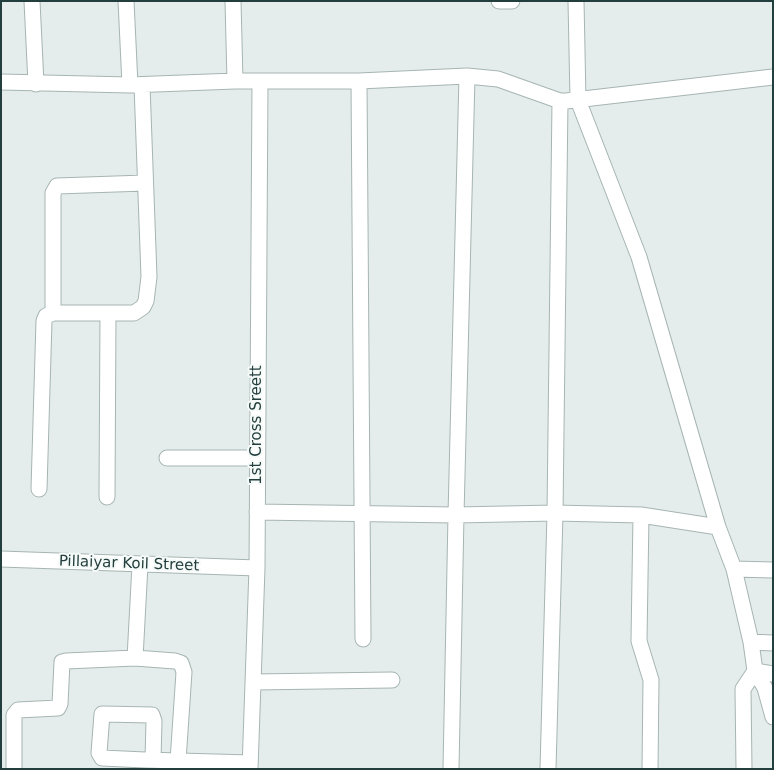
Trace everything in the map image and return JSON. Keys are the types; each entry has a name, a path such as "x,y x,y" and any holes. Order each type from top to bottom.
{"street":[{"path":"32,1 36,84"},
{"path":"39,489 44,322 46,316 53,313 134,313 143,307 146,301 149,277 145,182 126,1"},
{"path":"233,1 235,81"},
{"path":"499,1 512,1"},
{"path":"576,1 578,100 638,257 718,527 734,569 751,642 754,671 765,688 773,717"},
{"path":"1,82 136,85 235,81 359,81 467,76 498,79 560,101 773,77"},
{"path":"451,769 467,76"},
{"path":"359,81 363,639"},
{"name":"1st Cross Sreett","path":"250,766 257,568 260,82"},
{"path":"548,769 555,512 560,101"},
{"path":"53,313 53,193 57,186 145,182"},
{"path":"108,313 108,497"},
{"path":"167,458 257,458"},
{"path":"257,512 456,514 555,512 641,515 718,527"},
{"path":"641,515 639,642 651,680 650,769"},
{"name":"Pillaiyar Koil Street","path":"1,559 257,568"},
{"path":"135,658 140,565"},
{"path":"734,569 773,570"},
{"path":"751,642 773,643"},
{"path":"14,769 14,715 18,710 58,708 60,704 62,662 135,658 181,663 184,672 178,761"},
{"path":"754,671 773,674"},
{"path":"744,769 743,689 754,671"},
{"path":"254,682 392,680"},
{"path":"153,760 154,721 152,715 102,714 99,753 102,758 250,766"}]}
